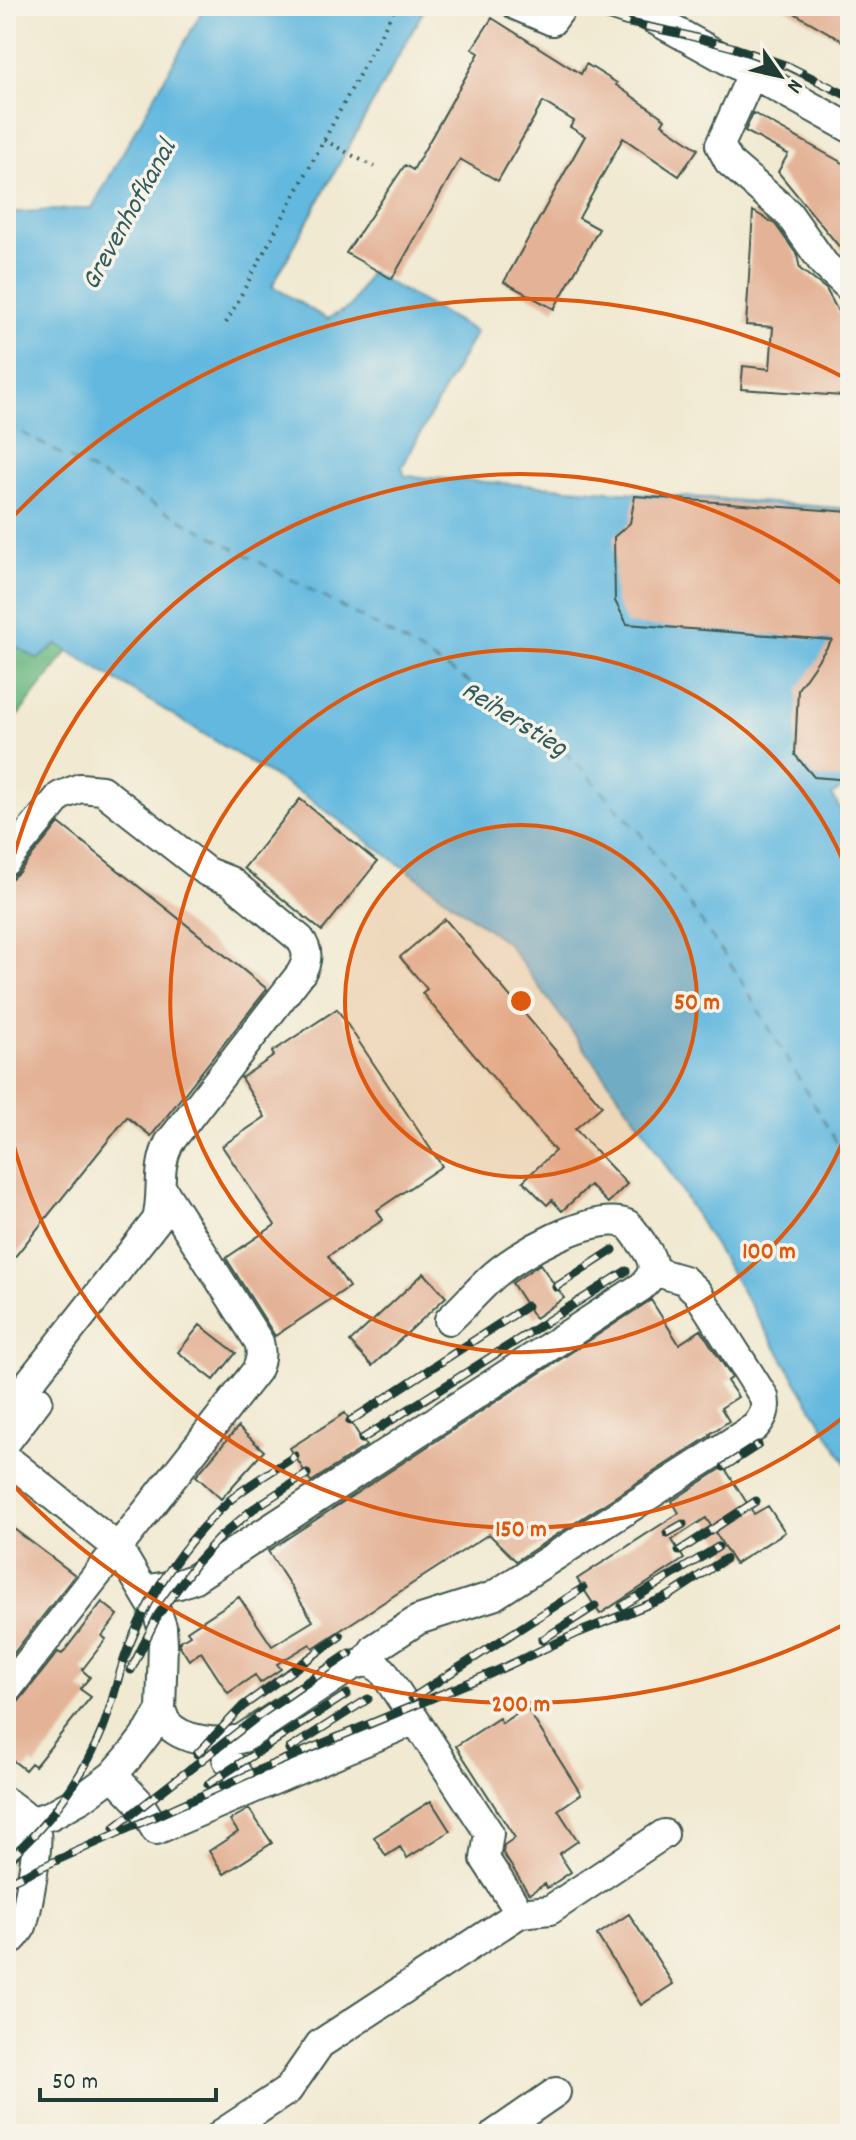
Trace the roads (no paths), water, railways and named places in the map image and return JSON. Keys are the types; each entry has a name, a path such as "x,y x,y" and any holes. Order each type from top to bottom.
{"street":[{"path":"517,6 552,21 563,6"},
{"path":"649,10 752,74 850,128"},
{"path":"752,74 720,145 729,162 788,213 824,264 850,288"},
{"path":"6,861 60,796 80,788 102,790 207,872 230,881 305,946 307,963 301,973 169,1143 160,1167 159,1205 135,1276"},
{"path":"6,1691 260,1362 262,1352 259,1342 187,1229 159,1205"},
{"path":"6,1412 159,1205"},
{"path":"144,1590 193,1579 641,1287 653,1271 651,1256 627,1224 608,1222 589,1225 546,1241 516,1259 491,1278 449,1320"},
{"path":"6,1442 172,1230 187,1229"},
{"path":"365,1662 375,1648 418,1620 493,1596 762,1420 764,1397 697,1292 684,1280 653,1271"},
{"path":"6,1458 118,1548 144,1590 162,1627 161,1710 167,1722 177,1730 207,1742 243,1738 353,1665 365,1662 374,1664 383,1671 489,1833 485,1859 520,1913"},
{"path":"162,1627 193,1579"},
{"path":"6,1848 30,1822 51,1815 82,1798 113,1775 149,1731 161,1710"},
{"path":"113,1775 138,1801 156,1830 415,1720"},
{"path":"225,1742 227,1759 248,1791"},
{"path":"6,1802 36,1831 33,1871 22,1925 6,1945"},
{"path":"221,2134 288,2090 320,2044 520,1913 550,1910 664,1834"},
{"path":"495,2134 556,2092"}],"water":[{"path":"205,6 426,6 272,286 327,319 350,307 370,272 476,332 402,467 405,476 850,509 850,787 832,795 850,826 850,1470 645,1131 507,943 310,799 57,644 38,659 6,641 6,213 92,208"}],"railway":[{"path":"577,6 625,22 732,47 788,66 850,97"},
{"path":"556,1287 613,1250"},
{"path":"362,1439 626,1271"},
{"path":"350,1421 527,1306"},
{"path":"724,1467 758,1445"},
{"path":"6,1861 36,1833 85,1765 103,1728 131,1641 149,1603 172,1566 199,1531 229,1501 295,1456"},
{"path":"131,1670 158,1615 196,1563 253,1509 307,1474"},
{"path":"679,1551 756,1501"},
{"path":"667,1533 683,1524"},
{"path":"622,1606 718,1547"},
{"path":"6,1883 252,1773 669,1596 725,1559"},
{"path":"412,1698 583,1588"},
{"path":"542,1640 595,1606"},
{"path":"197,1754 243,1706 340,1636"},
{"path":"114,1828 261,1714 350,1653"},
{"path":"208,1784 347,1694"},
{"path":"289,1749 368,1699"}],"water label":[{"name":"Grevenhofkanal","path":"131,216"},
{"name":"Reiherstieg","path":"513,721"}]}
